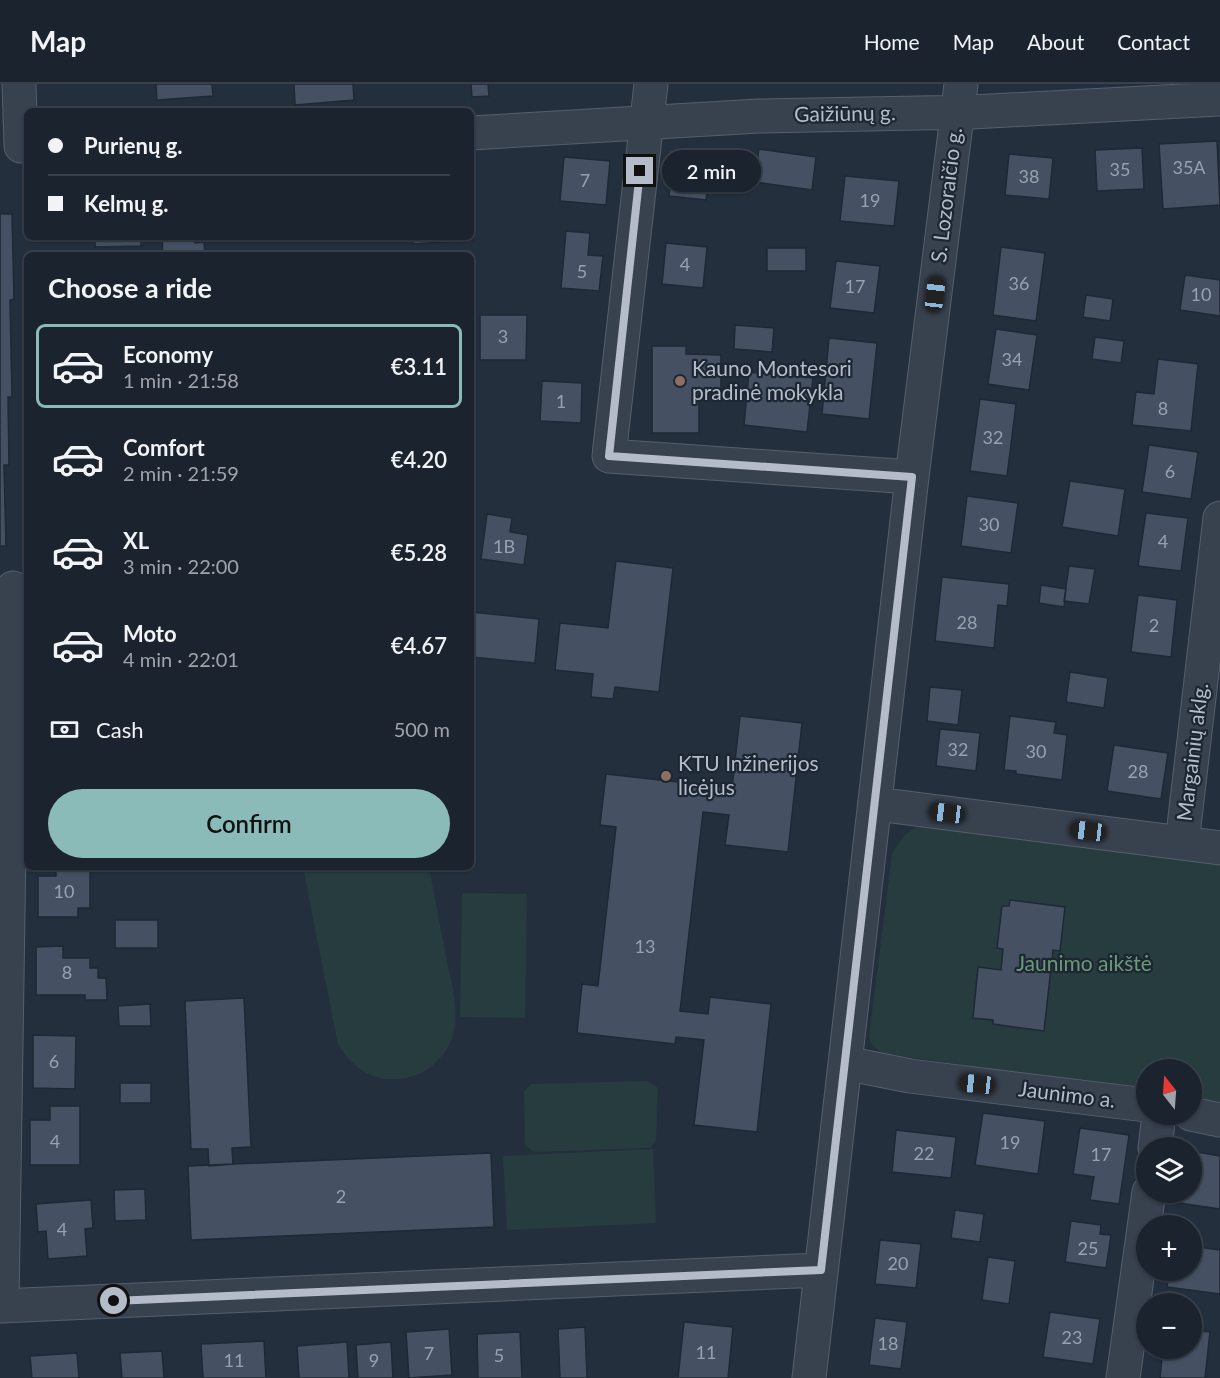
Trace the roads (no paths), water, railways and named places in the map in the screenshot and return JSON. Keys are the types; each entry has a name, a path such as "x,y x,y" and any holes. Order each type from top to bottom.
{"street":[{"path":"16,146 19,84"},
{"path":"651,84 609,456 912,477"},
{"name":"Gaižiūnų g.","path":"474,133 759,116 959,98 1220,99"},
{"name":"S. Lozoraičio g.","path":"809,1378 912,477 959,98"},
{"name":"Margainių aklg.","path":"1182,843 1220,518"},
{"path":"13,588 1,1306 821,1270"},
{"path":"876,804 1220,848"},
{"name":"Jaunimo a.","path":"845,1063 910,1076 1136,1105"},
{"path":"1202,1116 1220,1120"},
{"path":"1123,1378 1147,1203"}],"place":[{"name":"Kauno Montesori pradinė mokykla","path":"680,381"},
{"name":"KTU Inžinerijos licėjus","path":"666,776"}],"park label":[{"name":"Jaunimo aikštė","path":"1084,964"}]}
